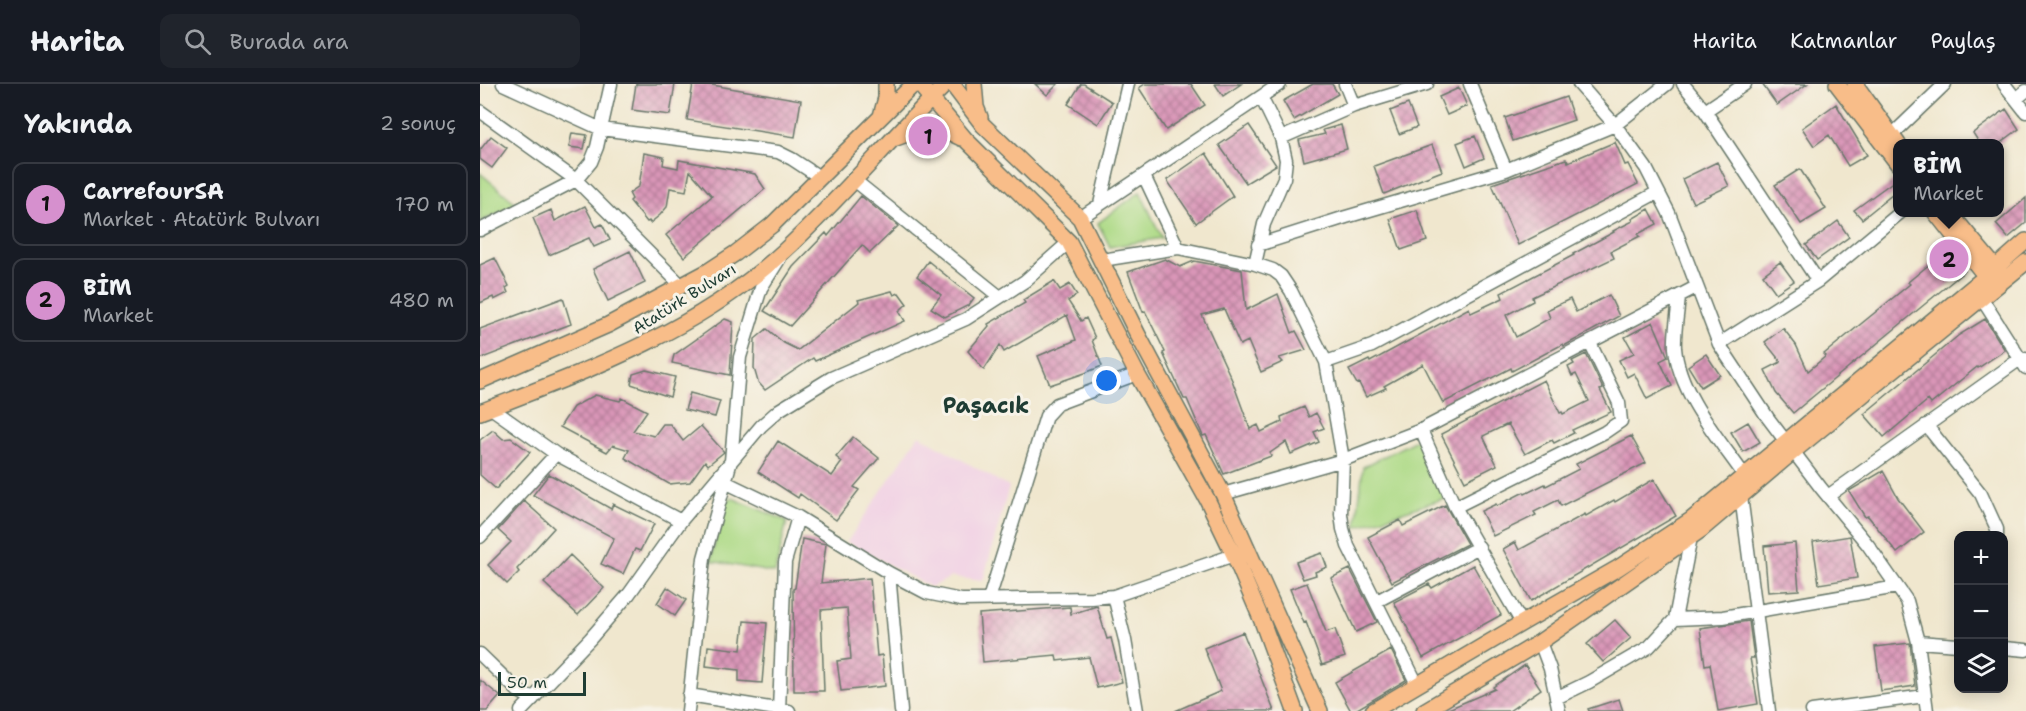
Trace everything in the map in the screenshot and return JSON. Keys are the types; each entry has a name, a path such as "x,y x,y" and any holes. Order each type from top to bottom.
{"main road":[{"path":"881,118 886,98 886,84"},
{"name":"Atatürk Bulvarı","path":"480,381 608,325 707,272 736,253 772,225 914,84"},
{"path":"919,84 966,141 1069,242 1137,374 1207,499 1234,555 1295,711"},
{"name":"Atatürk Bulvarı","path":"485,410 576,375 647,344 720,300 784,251 946,84"},
{"path":"952,84 983,125 1080,218 1138,335 1223,494 1320,711"},
{"path":"974,84 976,107 983,125"},
{"path":"1837,84 1893,157"},
{"path":"1855,84 1894,139"},
{"path":"890,141 920,129 935,129 949,131 966,141"},
{"path":"1939,217 1995,278"},
{"path":"1952,217 1995,278"},
{"path":"1373,711 1618,568 1691,520 1744,475 1790,446 1982,299 1995,278 2026,241"},
{"path":"1434,708 1540,642 1691,537 1741,496 1790,446 1995,278 2026,262"}],"street":[{"path":"503,84 601,129 778,152 821,178"},
{"path":"480,230 576,180 591,162 611,84"},
{"path":"1100,204 1128,84"},
{"path":"1080,218 1280,84"},
{"path":"1345,84 1354,106"},
{"path":"1281,138 1354,106 1427,84"},
{"path":"1470,84 1506,170"},
{"path":"1579,84 1615,125 1646,168 1669,213 1719,344 1768,418 1868,545 1906,601 1918,642 1927,711"},
{"path":"1258,245 1506,170 1615,125 1667,84"},
{"path":"1683,84 1705,111 1818,281"},
{"path":"1705,111 1746,84"},
{"path":"1896,139 1945,84"},
{"path":"2004,84 2026,112"},
{"path":"2016,99 2026,91"},
{"path":"1255,264 1264,224 1284,178 1286,160 1281,138 1261,97"},
{"path":"480,111 576,180 681,285"},
{"path":"1144,176 1178,248"},
{"path":"853,179 1000,297"},
{"path":"1326,362 1372,346 1658,192"},
{"path":"1719,344 1818,281 1896,217"},
{"path":"521,711 590,639 628,594 681,521 761,426 779,410 831,378 966,319 1025,281 1069,242"},
{"path":"1102,260 1178,248 1255,264 1273,270 1281,276 1291,291 1326,362 1343,460 1341,514 1348,546 1417,684"},
{"path":"688,711 704,558 731,461 740,357 761,288 784,251"},
{"path":"1223,494 1343,460 1421,430 1696,287"},
{"path":"1679,297 1675,347 1681,376 1690,396 1744,475"},
{"path":"1828,496 1926,425 2024,362 1982,299"},
{"path":"1455,507 1605,432 1621,421 1619,403 1590,343"},
{"path":"989,599 1046,416 1057,404 1137,374"},
{"path":"485,410 556,454 681,521"},
{"path":"1926,425 1981,494 1997,531"},
{"path":"1421,430 1455,507 1522,622"},
{"path":"480,537 556,454"},
{"path":"725,482 798,517 889,573 927,593 961,600 1114,596 1234,555"},
{"path":"1741,496 1769,711"},
{"path":"689,695 784,710 785,562 798,517"},
{"path":"1556,698 1589,682 1648,647 1674,619 1691,537"},
{"path":"1377,601 1479,547"},
{"path":"889,573 901,711"},
{"path":"1674,619 1723,617 1897,587"},
{"path":"1114,596 1125,640 1137,711"},
{"path":"1540,642 1550,669 1559,711"},
{"path":"1918,642 1954,645"},
{"path":"2008,648 2026,650"},
{"path":"480,654 518,691 533,699"},
{"path":"1812,711 1925,696"}],"shaded area":[{"path":"919,435 1009,487 983,581 952,577 931,587 847,542"}],"green space":[{"path":"480,173 517,204 480,222"},
{"path":"1140,192 1162,238 1110,247 1098,223"},
{"path":"1420,438 1446,498 1356,527 1363,467"},
{"path":"732,498 787,521 775,573 711,561 724,501"}],"building":[{"path":"636,84 675,84 670,115 632,110"},
{"path":"693,84 706,84 801,100 795,137 687,120"},
{"path":"1035,84 1058,84 1047,95"},
{"path":"1081,84 1112,102 1098,124 1068,104"},
{"path":"1145,84 1191,84 1205,105 1166,130 1139,88"},
{"path":"1215,84 1241,84 1223,96"},
{"path":"1313,84 1332,84 1338,94 1294,120 1283,101"},
{"path":"1762,84 1807,84 1777,105"},
{"path":"1459,88 1467,106 1447,115 1439,97"},
{"path":"1566,97 1574,120 1513,141 1505,118"},
{"path":"1408,104 1417,127 1399,134 1390,111"},
{"path":"1836,104 1867,155 1848,166 1829,135 1814,146 1802,128"},
{"path":"2006,109 2019,129 2004,140 1977,139 1973,133"},
{"path":"1249,125 1276,165 1246,183 1219,145"},
{"path":"1341,125 1347,149 1304,161 1299,140 1325,134 1323,130"},
{"path":"572,133 587,135 584,149 569,147"},
{"path":"491,136 507,148 492,168 480,159 480,150"},
{"path":"1475,136 1484,158 1466,166 1457,143"},
{"path":"1615,142 1625,165 1628,164 1638,184 1518,245 1492,184 1566,159 1568,162"},
{"path":"1432,145 1442,171 1384,194 1374,166"},
{"path":"644,153 664,157 663,165 678,168 679,160 755,174 765,189 684,257 666,235 712,196 690,171 686,191 670,188 667,207 650,223 647,222 630,201 632,199 629,193 639,186"},
{"path":"1206,153 1233,196 1196,223 1167,180"},
{"path":"1717,162 1729,186 1693,203 1682,179"},
{"path":"1800,169 1826,209 1801,224 1775,185"},
{"path":"1893,182 1893,194 1862,219 1854,210"},
{"path":"861,196 898,226 870,253 862,245 790,326 764,311 793,267 826,233 828,236"},
{"path":"2026,198 2026,223 2008,238 1996,224"},
{"path":"585,206 596,227 602,224 610,240 594,247 589,238 549,255 533,218 551,210 555,221"},
{"path":"1649,209 1657,224 1611,251 1614,258 1532,297 1533,301 1506,315 1516,337 1550,318 1547,310 1570,299 1576,312 1609,295 1619,316 1564,346 1563,344 1512,371 1511,368 1443,403 1423,364 1384,386 1386,388 1366,397 1349,370 1369,360 1370,362 1469,308 1471,313 1503,298 1501,293 1574,255 1633,221 1632,219"},
{"path":"1417,210 1427,241 1401,250 1390,219"},
{"path":"1838,221 1849,237 1817,260 1806,245"},
{"path":"1948,249 1965,271 1793,413 1776,393 1765,370 1781,362 1765,342 1783,328 1796,345 1808,371 1826,356 1824,354 1910,284 1908,282"},
{"path":"630,251 645,283 608,301 593,269"},
{"path":"495,258 509,286 506,288 508,293 494,300 493,297 480,303 480,265"},
{"path":"1165,259 1180,267 1194,261 1242,270 1246,310 1278,294 1292,333 1296,331 1306,350 1279,358 1283,362 1261,372 1248,341 1240,345 1224,309 1202,315 1232,380 1250,429 1258,425 1261,432 1282,422 1281,417 1304,407 1309,417 1316,413 1324,428 1314,432 1319,442 1291,454 1286,442 1270,453 1271,456 1224,474 1206,435 1203,436 1187,399 1184,399 1163,353 1165,352 1145,311 1143,312 1128,272"},
{"path":"928,261 974,298 969,305 945,317 931,308 941,295 917,276"},
{"path":"1780,262 1794,281 1776,293 1763,275"},
{"path":"1054,281 1060,290 1070,284 1077,295 1068,301 1081,321 1086,318 1095,338 1092,340 1102,366 1050,385 1038,356 1076,340 1067,315 1004,352 1000,345 984,370 968,351 989,326 988,324 1025,303 1023,300"},
{"path":"892,291 894,295 899,293 907,304 899,311 905,321 815,361 813,358 765,390 758,382 754,368 755,339 767,329 784,343 798,350 859,302 858,300"},
{"path":"563,298 571,324 480,359 480,329"},
{"path":"725,319 733,322 730,375 672,363 674,355"},
{"path":"1985,319 2005,350 1977,367 1931,404 1928,400 1884,437 1864,414 1959,335"},
{"path":"1653,322 1668,357 1660,361 1672,386 1647,399 1634,373 1627,377 1619,360 1634,353 1625,337"},
{"path":"1586,354 1611,412 1572,430 1574,433 1554,443 1552,440 1525,454 1508,424 1483,436 1497,465 1465,481 1441,434 1544,380 1560,413 1563,414 1589,401 1576,374 1572,376 1568,367 1574,364 1572,361"},
{"path":"1706,354 1720,375 1701,387 1688,366"},
{"path":"646,370 675,377 670,397 631,384 633,374"},
{"path":"690,393 720,401 715,417 685,410"},
{"path":"595,395 620,401 622,398 647,411 633,431 654,436 663,424 670,424 683,441 701,426 724,452 708,465 705,461 690,482 669,484 625,458 629,450 613,445 607,452 560,427 573,407"},
{"path":"1748,422 1760,442 1743,452 1731,432"},
{"path":"493,430 503,439 511,438 530,452 496,489 480,475 480,440"},
{"path":"1631,436 1646,463 1561,506 1558,500 1534,512 1536,515 1493,536 1481,511 1496,504 1497,506 1524,492 1525,494 1545,484 1546,486 1579,469 1576,464"},
{"path":"853,437 879,458 854,487 859,490 836,520 800,494 798,498 758,472 778,441 832,476 842,462 836,457"},
{"path":"1883,471 1898,498 1924,532 1897,553 1868,516 1865,517 1849,491"},
{"path":"549,474 611,509 613,504 654,524 640,551 635,549 623,574 601,564 614,538 533,495"},
{"path":"1654,479 1676,516 1531,601 1503,549 1515,542 1519,550 1585,514 1586,516 1614,500 1615,502"},
{"path":"524,501 554,528 517,569 519,572 507,584 488,565 511,542 498,530"},
{"path":"1445,505 1467,544 1392,582 1368,537 1400,520 1403,526"},
{"path":"1850,536 1857,578 1819,584 1813,542"},
{"path":"802,539 826,544 821,583 870,578 877,656 882,655 885,686 841,691 837,661 851,659 847,608 821,610 824,691 794,691 793,589"},
{"path":"1795,543 1799,590 1768,592 1764,546"},
{"path":"1322,553 1327,567 1315,572 1316,575 1303,579 1296,562"},
{"path":"570,555 604,588 578,615 544,583"},
{"path":"1473,565 1501,615 1423,658 1394,602 1429,584 1432,588"},
{"path":"1350,569 1377,622 1356,632 1331,578"},
{"path":"1307,583 1326,632 1335,629 1345,657 1322,665 1306,622 1304,623 1290,589"},
{"path":"667,587 686,600 675,616 657,603"},
{"path":"1097,606 1107,639 1111,638 1122,682 1097,688 1089,657 1057,661 1056,655 983,662 979,614 1070,607 1071,614"},
{"path":"1615,620 1631,638 1603,662 1587,644"},
{"path":"744,621 767,623 762,683 739,681 739,670 706,666 708,646 741,650"},
{"path":"1749,621 1754,658 1750,658 1758,704 1718,711 1710,664 1705,665 1700,628"},
{"path":"1243,632 1274,711 1175,711 1221,691 1204,648"},
{"path":"1910,643 1915,686 1881,691 1875,647"},
{"path":"1391,650 1406,680 1351,711 1335,682"},
{"path":"1525,665 1541,689 1509,711 1444,711 1495,689 1493,687"},
{"path":"480,680 500,696 487,711 480,711"},
{"path":"1619,699 1623,711 1589,711 1588,709"}],"place":[{"name":"CarrefourSA","path":"928,136"},
{"name":"BİM","path":"1949,259"}],"district":[{"name":"Paşacık","path":"986,405"}]}
